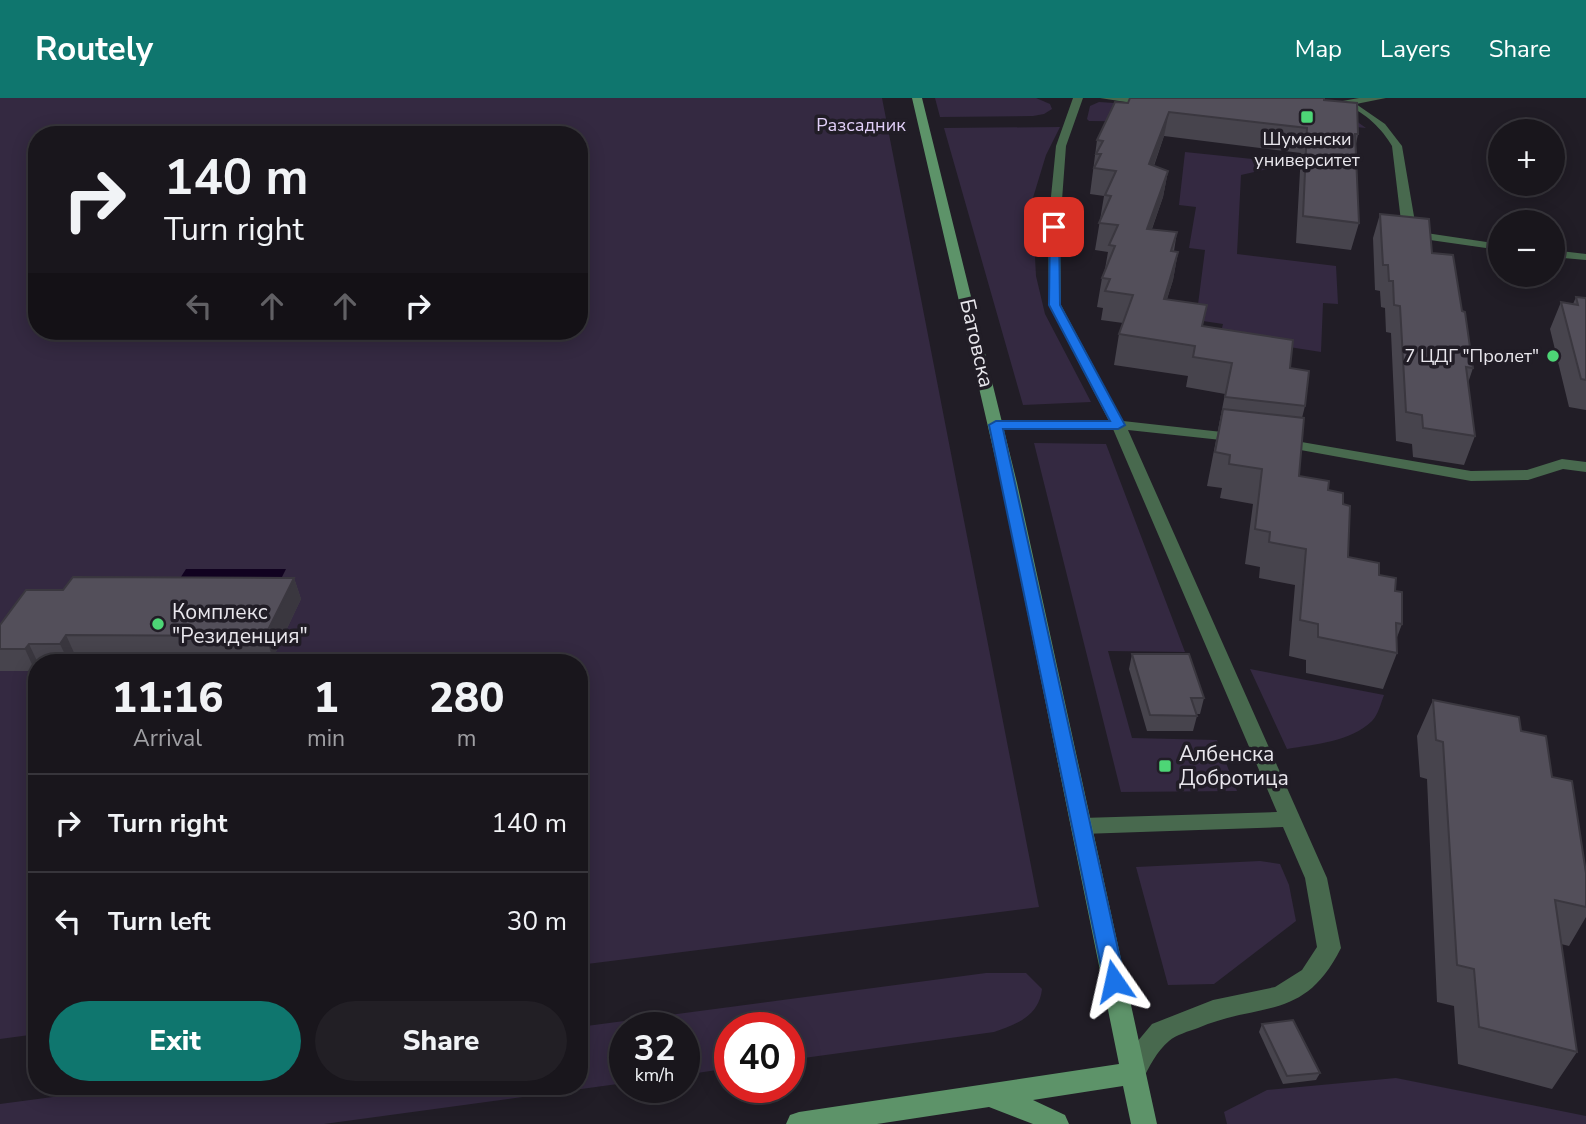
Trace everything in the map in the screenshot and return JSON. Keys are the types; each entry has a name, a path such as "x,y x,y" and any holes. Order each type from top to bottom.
{"street":[{"name":"Батовска","path":"917,98 996,425 1144,1124"},
{"path":"799,1124 1133,1073 1146,1050 1161,1032 1213,1010 1279,996 1310,977 1329,948 1316,878 1118,425 1055,305 1054,227 1061,146 1078,98"},
{"path":"1105,98 1156,103"},
{"path":"1313,107 1381,98"},
{"path":"1348,103 1381,123 1392,135 1407,221 1411,230 1435,238 1488,245"},
{"path":"1565,255 1586,257"},
{"path":"996,425 1118,425 1301,444 1472,476 1528,475 1562,464 1586,467"},
{"path":"1082,826 1288,819"},
{"path":"991,1096 1041,1115 1056,1124"}],"green space":[{"name":"Разсадник","path":"0,98 882,98 1039,907 588,964 588,654 28,654 28,1035 0,1039"},
{"path":"935,98 1036,98 1050,104 1052,109 1033,116 940,117"},
{"path":"1099,102 1352,118 1366,128 1327,124 1089,121 1087,119 1090,106"},
{"path":"1060,127 1046,155 1032,201 1036,276 1045,314 1091,402 1023,405 944,128"},
{"path":"1185,152 1282,162 1281,166 1241,175 1237,254 1336,266 1338,304 1323,303 1321,352 1220,336 1223,324 1196,320 1205,250 1189,248 1196,207 1179,205"},
{"path":"1034,443 1106,444 1185,652 1108,651 1132,738 1217,740 1237,791 1121,792"},
{"path":"1250,669 1384,695 1374,718 1354,734 1287,749"},
{"path":"1260,861 1280,864 1289,885 1296,921 1214,984 1168,985 1136,867"},
{"path":"986,973 1026,973 1042,989 1036,1006 1026,1018 994,1032 805,1058 805,1012 714,1012 714,1070 700,1073 700,1012 692,1012"},
{"path":"609,1023 609,1085 588,1088 588,1026"},
{"path":"1396,1078 1586,1116 1586,1124 1227,1124 1224,1112 1267,1090"},
{"path":"68,1095 537,1095 324,1124 0,1124 0,1104"}],"shaded area":[{"path":"186,569 286,569 271,599 167,599"}],"building":[{"path":"1130,98 1324,98 1357,103 1358,134 1355,134 1359,223 1303,216 1307,128 1169,112 1149,164 1168,171 1147,229 1177,232 1171,251 1178,252 1164,299 1207,305 1202,326 1293,340 1290,368 1309,371 1305,406 1225,397 1232,363 1193,357 1195,346 1119,334 1133,295 1105,291 1110,279 1102,278 1115,246 1109,245 1118,225 1099,223 1111,196 1105,195 1116,171 1094,168 1101,154 1096,154 1103,141 1097,140 1115,102 1128,103"},
{"path":"1380,214 1429,219 1432,253 1453,255 1473,368 1466,367 1475,436 1423,428 1422,415 1406,412 1400,306 1394,305 1393,281 1389,281 1388,265 1383,265"},
{"path":"1576,297 1586,298 1586,380 1581,379 1561,302 1578,305"},
{"path":"1223,409 1304,418 1299,476 1329,481 1328,490 1343,493 1343,504 1350,506 1348,557 1379,563 1379,575 1396,578 1395,591 1402,592 1402,624 1396,623 1397,653 1318,637 1318,624 1300,620 1306,549 1269,542 1270,532 1255,529 1262,469 1229,464 1230,455 1215,452"},
{"path":"73,577 294,578 265,636 66,635 60,644 29,644 25,649 0,649 0,625 26,590 63,590"},
{"path":"1132,654 1189,654 1204,698 1191,698 1197,716 1150,715"},
{"path":"1433,700 1519,717 1521,731 1546,736 1552,777 1572,781 1586,873 1586,907 1555,900 1577,1052 1479,1027 1474,969 1457,965 1443,742 1436,740"},
{"path":"1293,1020 1320,1073 1287,1076 1262,1024"}],"place":[{"name":"Шуменски университет","path":"1307,117"},
{"name":"7 ЦДГ \"Пролет\"","path":"1553,356"},
{"name":"Комплекс \"Резиденция\"","path":"158,624"},
{"name":"Албенска Добротица","path":"1165,766"}],"route":[{"path":"1054,227 1055,305 1118,425 996,425 1114,981"}]}
